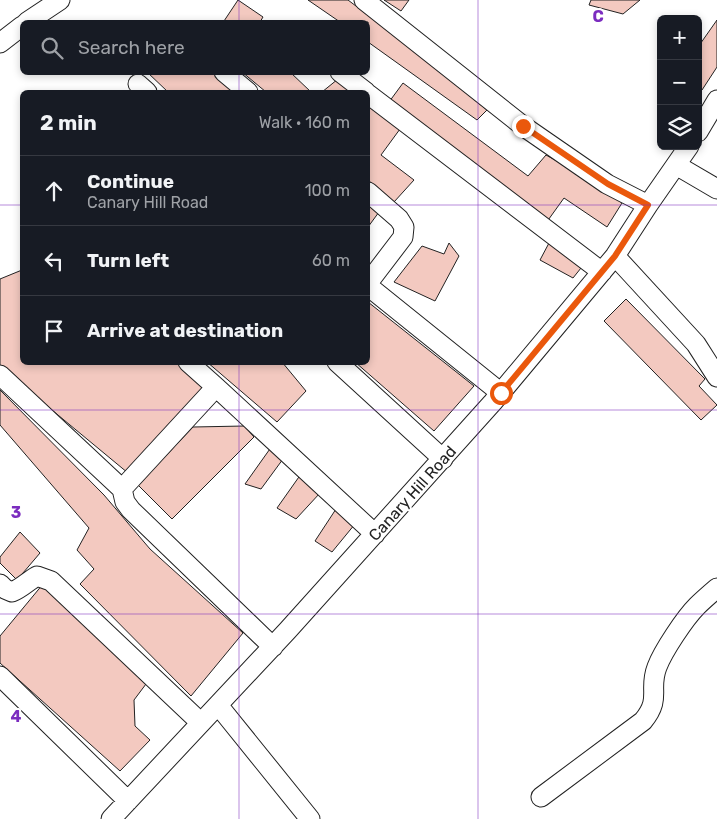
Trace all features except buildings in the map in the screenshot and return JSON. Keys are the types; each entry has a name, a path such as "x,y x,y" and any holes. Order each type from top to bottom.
{"street":[{"path":"30,20 60,0"},
{"path":"364,0 523,126 608,184 648,205"},
{"path":"0,43 20,28"},
{"path":"228,75 246,90"},
{"path":"344,75 363,90"},
{"path":"370,95 602,272"},
{"path":"702,125 717,100"},
{"name":"Canary Hill Road","path":"111,819 272,647 501,393 615,256 686,150"},
{"path":"676,165 717,189"},
{"path":"370,194 399,219 404,227 403,237 370,282"},
{"path":"615,256 696,344 717,377"},
{"path":"370,287 501,393"},
{"path":"192,365 374,534"},
{"path":"340,365 443,458"},
{"path":"0,375 122,489 125,502 131,510 272,647"},
{"path":"122,489 216,386"},
{"path":"0,584 12,592 20,589 37,576 51,581 201,723"},
{"path":"542,797 643,721 651,712 655,702 654,681 657,667 672,641 696,607 717,588"},
{"path":"0,676 128,801"},
{"path":"218,705 310,819"}],"route":[{"path":"501,393 615,256 648,205 608,184 523,126"}]}
